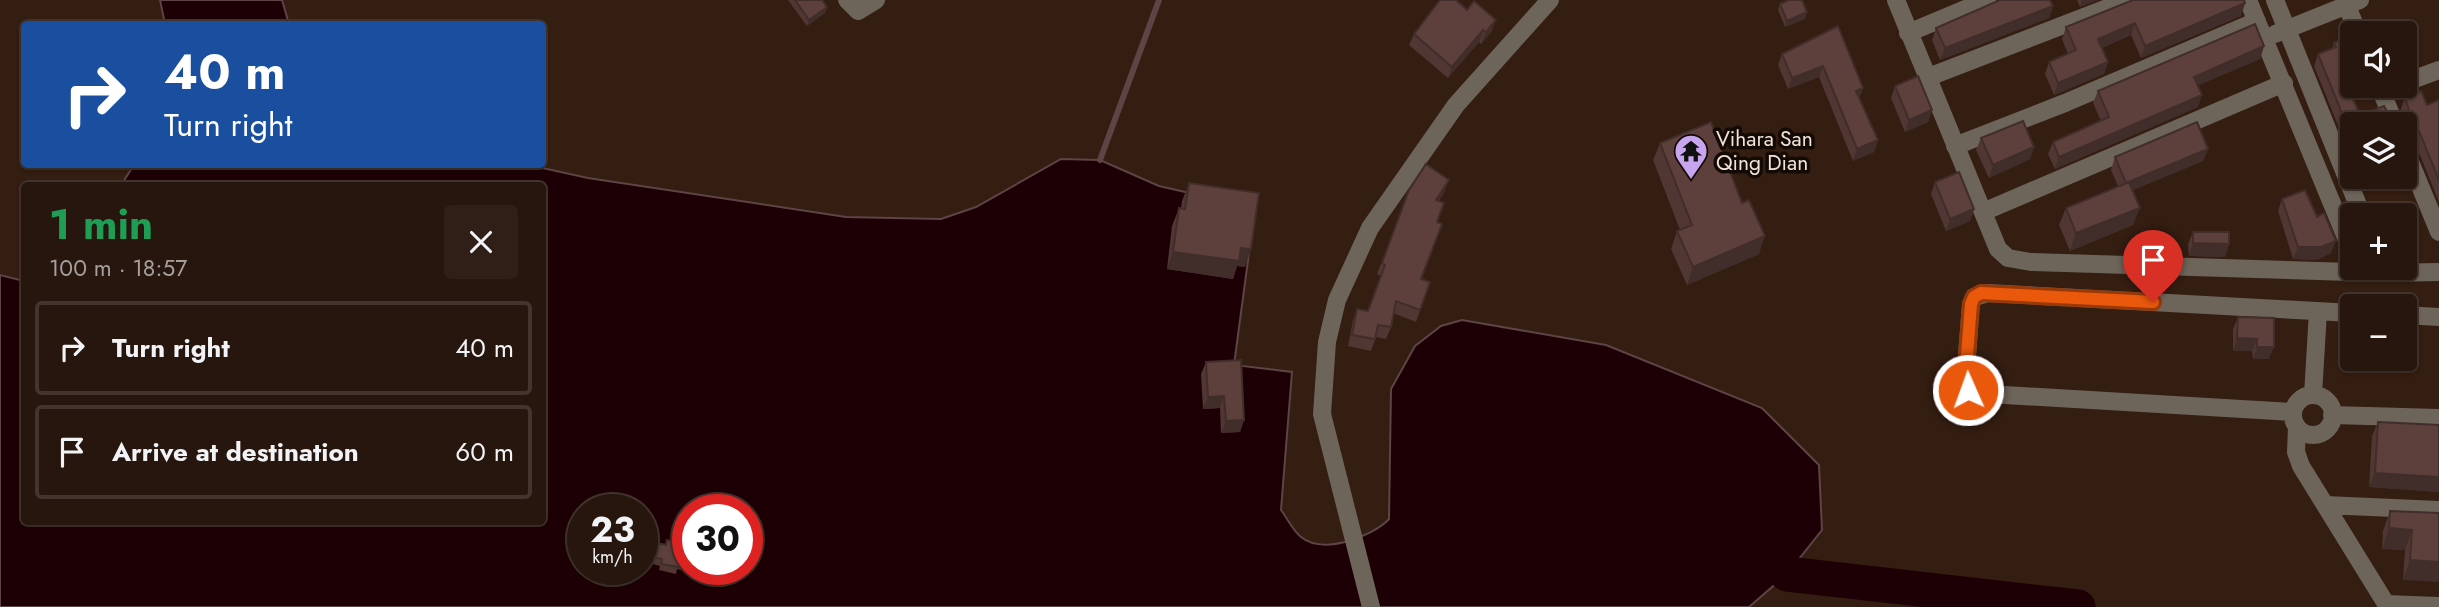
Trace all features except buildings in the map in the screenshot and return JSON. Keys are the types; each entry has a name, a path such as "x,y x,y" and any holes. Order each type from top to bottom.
{"street":[{"path":"847,0 858,11 876,0"},
{"path":"1371,607 1322,414 1323,380 1336,300 1370,228 1456,105 1550,0"},
{"path":"1896,0 1998,249 2013,260 2340,272"},
{"path":"1908,33 1987,0"},
{"path":"1926,78 2128,0"},
{"path":"2248,0 2340,222"},
{"path":"2275,0 2357,203"},
{"path":"2266,38 2353,3 2356,21"},
{"path":"1955,146 2065,103 2257,21"},
{"path":"2417,78 2439,70"},
{"path":"1983,212 2284,83"},
{"path":"2417,179 2439,232"},
{"path":"2417,272 2439,272"},
{"path":"2340,312 1988,293 1974,297 1971,304 1965,381 1971,393 2295,420 2306,434 2319,434 2330,426 2332,415 2326,400 2313,396 2300,400 2295,420 2298,459 2387,605 2439,606"},
{"path":"2313,396 2318,311"},
{"path":"2417,316 2439,317"},
{"path":"2332,415 2439,418"},
{"path":"2325,505 2439,510"}],"shaded area":[{"path":"160,0 282,0 288,21 164,21"},
{"path":"1061,159 1100,160 1159,186 1255,208 1234,365 1292,372 1281,510 1298,534 1310,542 1347,542 1371,532 1389,519 1391,389 1415,346 1441,326 1462,320 1606,345 1762,408 1819,465 1822,530 1787,574 1749,607 0,607 0,275 21,280 21,525 546,525 546,182 123,182 132,168 543,168 588,178 846,217 941,219 976,207"}],"waterway":[{"path":"1100,160 1159,0"},
{"path":"1787,574 2078,607"}],"place":[{"name":"Vihara San Qing Dian","path":"1691,181"}],"route":[{"path":"1968,390 1965,381 1971,304 1974,297 1981,293 2153,302"}]}
